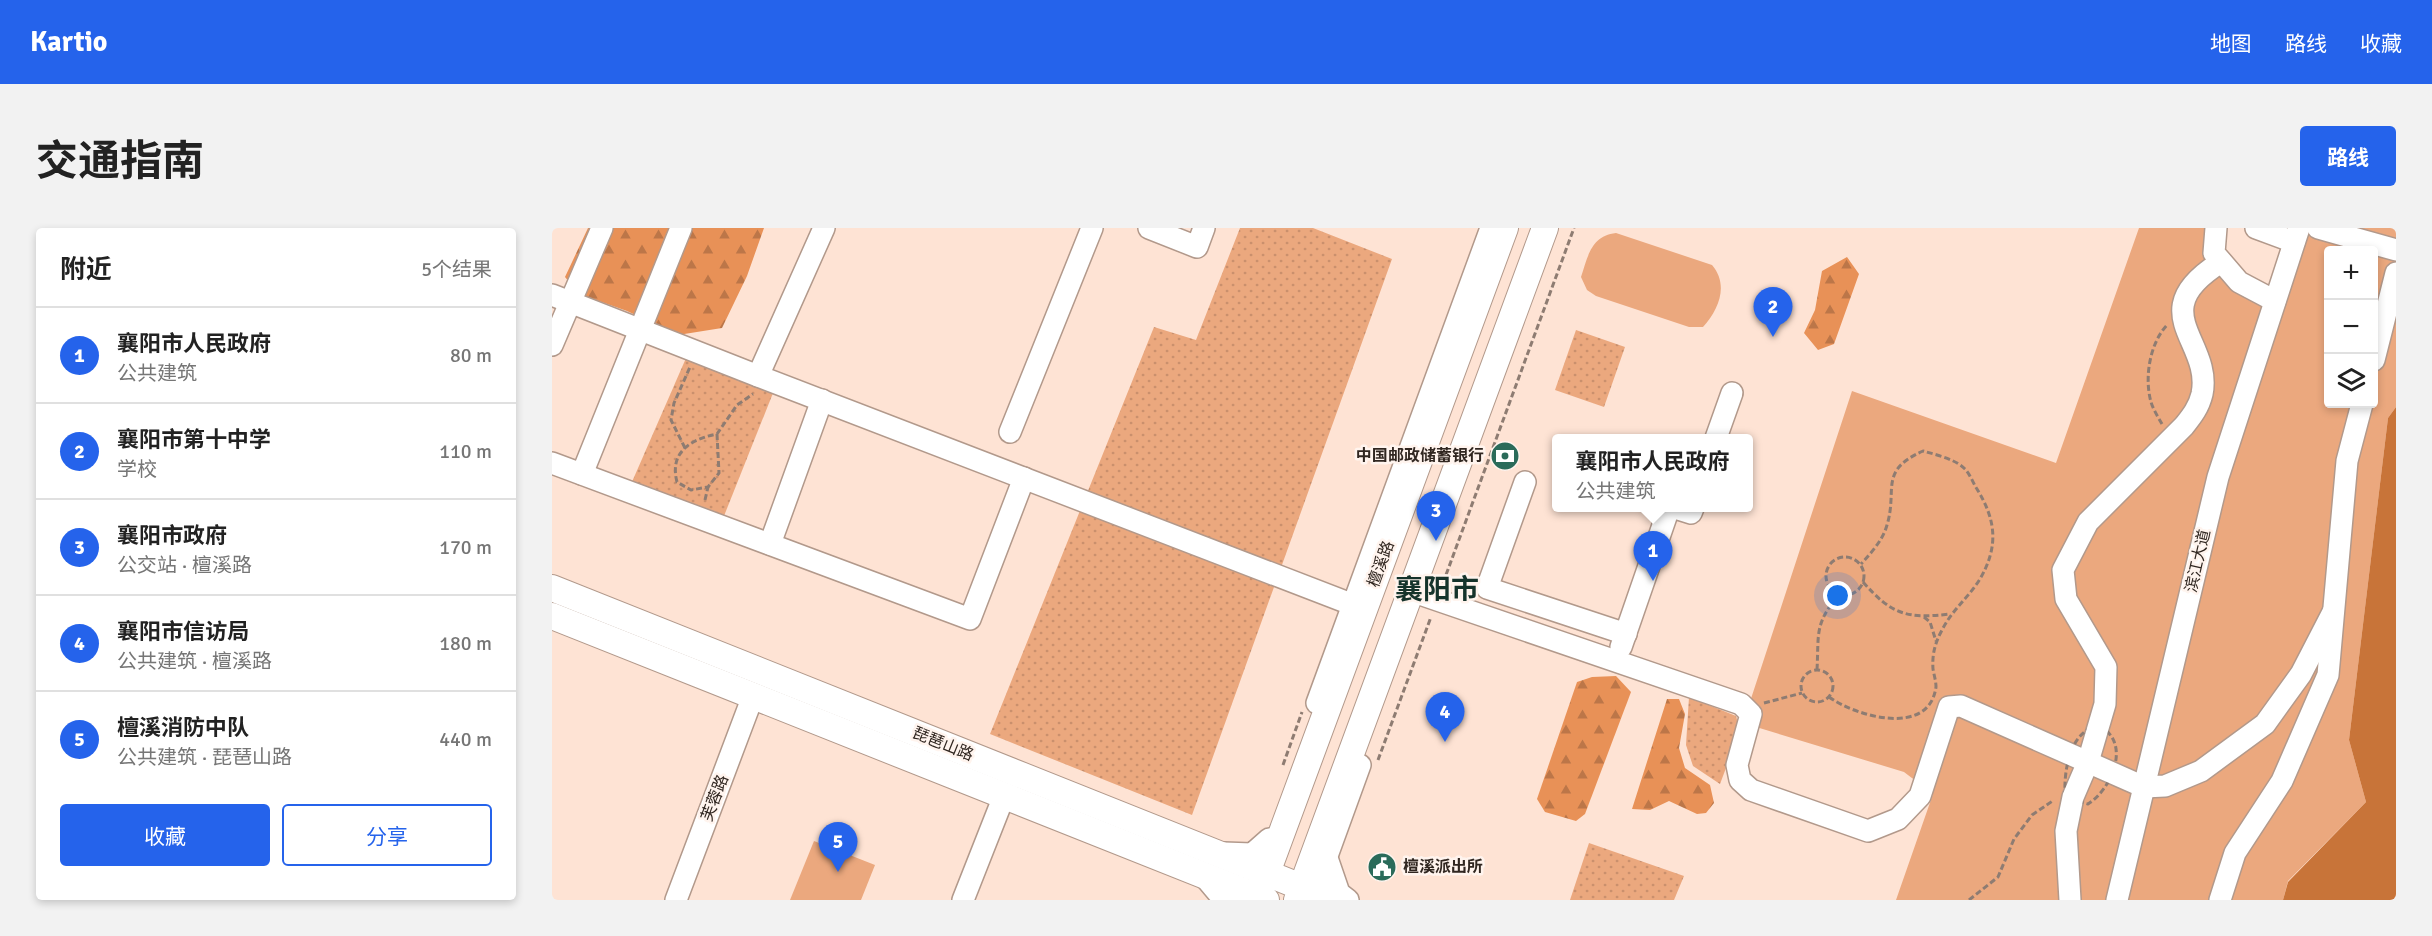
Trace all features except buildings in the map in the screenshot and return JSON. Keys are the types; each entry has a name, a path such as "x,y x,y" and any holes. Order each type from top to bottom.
{"main road":[{"name":"檀溪路","path":"1255,898 1262,871 1358,606 1505,228"},
{"path":"1312,896 1423,595 1545,228"},
{"name":"琵琶山路","path":"552,588 1262,871 1312,896"},
{"name":"琵琶山路","path":"552,616 1255,898"}],"street":[{"path":"552,345 561,299 602,228"},
{"path":"582,474 681,228"},
{"path":"765,378 824,228"},
{"path":"1010,432 1092,228"},
{"path":"1149,228 1197,247 1204,228"},
{"path":"1262,871 1269,839 1358,606 1491,228"},
{"path":"1312,896 1557,228"},
{"path":"2216,228 2214,253 2221,262 2239,282 2275,301"},
{"path":"2256,228 2297,235"},
{"path":"2318,228 2396,250"},
{"name":"滨江大道","path":"2117,900 2218,477 2297,235"},
{"path":"2070,900 2066,831 2073,797 2088,762 2105,704 2106,667 2066,599 2063,570 2088,522 2169,442 2196,411 2202,392 2200,367 2186,331 2184,308 2191,286 2221,262"},
{"path":"2378,338 2396,273"},
{"path":"561,299 1358,606"},
{"path":"1717,434 1732,393"},
{"path":"770,544 822,400"},
{"path":"2220,900 2235,854 2282,781 2328,675 2347,461 2361,408"},
{"path":"552,463 970,619 1024,478"},
{"path":"1525,483 1487,588 1626,634"},
{"path":"1616,662 1667,512"},
{"path":"1423,595 1741,704 1751,714 1737,765 1740,780 1751,790 1868,831 1898,819 1920,796 1949,707 1961,706 2144,787 2165,786 2201,771 2265,724 2301,674 2333,612"},
{"name":"芙蓉路","path":"676,900 753,696"},
{"path":"963,900 1004,796"},
{"path":"1215,852 1252,854 1269,839"},
{"path":"1327,858 1340,893 1348,900"},
{"path":"1202,875 1224,900"}],"path":[{"path":"1375,768 1423,595 1574,228"},
{"path":"2169,442 2151,402 2149,363 2162,331 2184,308"},
{"path":"686,448 671,420 674,403 696,352"},
{"path":"717,434 697,438 681,452 674,470 677,482 691,490 708,488 719,474 717,434 737,405 765,378"},
{"path":"1829,697 1842,706 1865,715 1903,719 1920,714 1932,700 1936,686 1932,658 1936,641 1950,614 1980,580 1991,553 1994,525 1984,501 1965,469 1948,459 1923,451 1904,459 1891,481 1887,525 1875,550 1861,564"},
{"path":"1861,564 1850,557 1838,558 1832,562 1827,580 1839,594 1851,594 1863,582"},
{"path":"1861,564 1863,582 1884,603 1897,611 1909,617 1950,614"},
{"path":"1817,670 1817,634 1823,613 1839,594"},
{"path":"1924,617 1930,622 1936,641"},
{"path":"1802,693 1804,678 1817,670"},
{"path":"1817,670 1827,674 1833,683 1829,697"},
{"path":"1802,693 1814,702 1829,697"},
{"path":"1741,704 1766,703 1802,693"},
{"path":"1969,900 1998,877 2014,839 2032,815 2065,792"}],"shaded area":[{"path":"1240,228 1313,228 1392,259 1192,815 990,734 1154,327 1196,340"},
{"path":"2139,228 2216,228 2214,253 2275,301 2299,228 2396,228 2396,407 2388,418 2349,740 2366,802 2288,881 2283,900 1896,900 1933,794 1904,772 1743,723 1852,391 2056,463"},
{"path":"1616,233 1712,265 1720,281 1720,297 1714,313 1703,327 1689,327 1596,296 1587,290 1581,277 1592,248 1601,238"},
{"path":"1576,330 1625,347 1604,407 1555,390"},
{"path":"690,349 777,383 720,526 628,491"},
{"path":"2396,407 2396,900 2283,900 2288,882 2366,802 2349,740 2388,418"},
{"path":"1689,697 1736,716 1740,731 1720,784 1693,766 1686,745"},
{"path":"814,841 875,865 861,900 790,900"},
{"path":"1589,843 1684,876 1674,900 1570,900"}],"green space":[{"path":"588,228 764,228 747,276 722,328 678,335 627,311 579,294 565,277"},
{"path":"1847,257 1859,274 1834,344 1818,350 1804,333 1815,310 1822,271"},
{"path":"1616,676 1631,692 1585,814 1576,821 1545,812 1537,799 1577,682 1592,677"},
{"path":"1667,699 1679,699 1685,714 1679,748 1685,768 1710,785 1714,803 1706,813 1697,814 1669,801 1650,810 1632,809"}],"place":[{"name":"襄阳市第十中学","path":"1773,337"},
{"name":"中国邮政储蓄银行","path":"1505,456"},
{"name":"襄阳市政府","path":"1436,541"},
{"name":"襄阳市人民政府","path":"1653,581"},
{"name":"襄阳市信访局","path":"1445,742"},
{"name":"檀溪派出所","path":"1382,867"},
{"name":"檀溪消防中队","path":"838,872"}],"district":[{"name":"襄阳市","path":"1437,590"}]}
